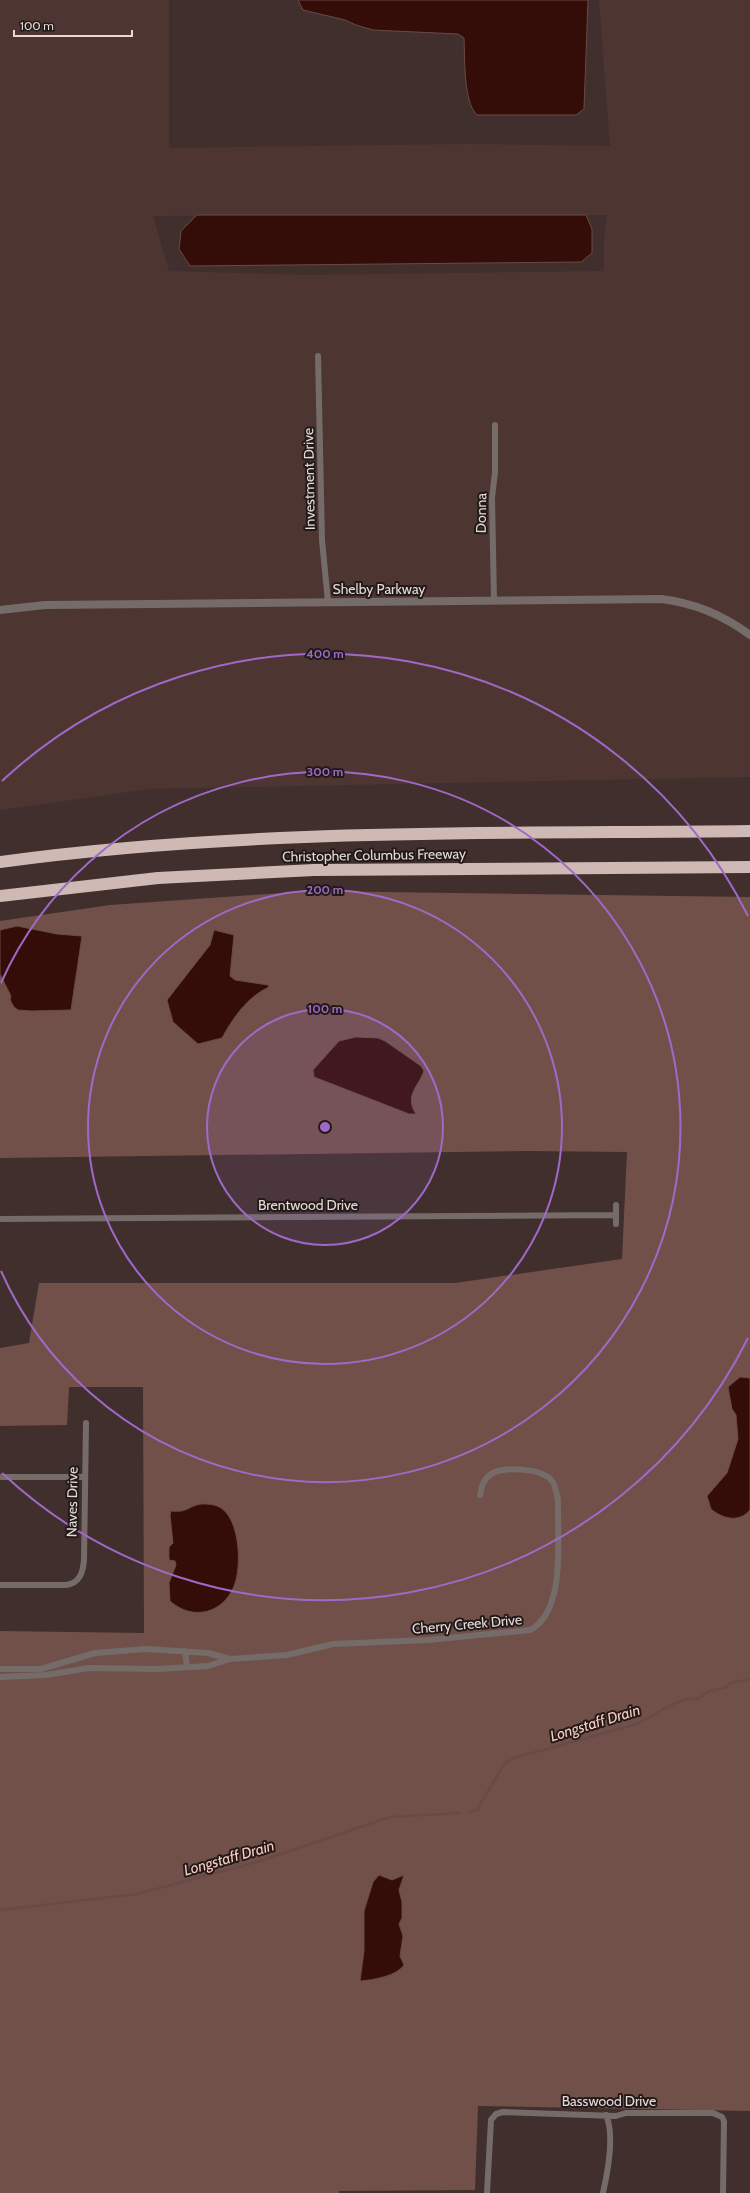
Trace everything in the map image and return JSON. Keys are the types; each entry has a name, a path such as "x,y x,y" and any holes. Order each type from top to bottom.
{"highway":[{"name":"Christopher Columbus Freeway","path":"0,862 71,852 157,844 280,837 750,831"},
{"name":"Christopher Columbus Freeway","path":"0,896 158,878 314,870 750,867"}],"street":[{"name":"Investment Drive","path":"318,356 322,540 328,602"},
{"name":"Donna","path":"494,601 492,498 495,472 495,425"},
{"name":"Shelby Parkway","path":"0,610 22,606 45,605 673,601 717,614 750,635"},
{"path":"616,1205 616,1224"},
{"name":"Brentwood Drive","path":"0,1219 616,1216"},
{"name":"Naves Drive","path":"0,1585 66,1585 79,1579 83,1569 84,1560 86,1424"},
{"name":"Cherry Creek Drive","path":"0,1677 89,1668 158,1669 208,1666 230,1659 287,1655 333,1644 428,1640 519,1633 534,1628 549,1611 556,1589 558,1499 552,1481 534,1470 500,1471 487,1477 481,1488 480,1496"},
{"path":"0,1478 85,1477"},
{"name":"Cherry Creek Drive","path":"0,1669 41,1672 95,1653 146,1648 208,1653 230,1659"},
{"path":"185,1651 187,1667"},
{"name":"Basswood Drive","path":"487,2193 491,2120 496,2114 503,2112 606,2115 707,2113 722,2117 724,2121 723,2193"},
{"path":"603,2193 609,2162 610,2124 606,2115"}],"shaded area":[{"path":"0,0 169,0 169,148 465,144 610,146 599,0 750,0 750,777 149,789 0,810","holes":["607,215 604,241 604,271 307,275 169,271 153,216"]},
{"path":"298,0 588,0 584,109 576,115 477,115 472,109 467,90 464,38 458,34 373,30 345,20 303,10"},
{"path":"197,215 586,215 592,229 592,253 581,262 190,266 179,249 181,231"},
{"path":"310,891 750,897 750,2111 478,2106 475,2190 339,2191 339,2193 0,2193 0,1631 144,1633 143,1387 69,1387 67,1425 0,1426 0,1348 29,1343 39,1283 455,1283 622,1259 627,1152 529,1151 0,1158 0,921 110,905"},
{"path":"17,926 57,934 82,936 71,1010 31,1011 18,1010 14,1007 10,1000 11,996 0,974 0,930"},
{"path":"214,930 234,935 230,976 235,980 268,985 269,987 261,991 247,1002 222,1038 198,1044 173,1022 167,1000 210,945"},
{"path":"356,1037 378,1038 385,1041 421,1066 424,1071 413,1092 411,1102 416,1114 409,1114 314,1077 313,1070 339,1041"},
{"path":"740,1377 750,1378 750,1510 741,1517 731,1518 721,1515 711,1509 707,1496 727,1473 738,1439 736,1415 732,1409 728,1387"},
{"path":"201,1504 216,1506 221,1508 227,1514 236,1533 238,1544 237,1578 234,1586 229,1596 222,1603 206,1612 188,1611 170,1601 169,1583 176,1565 175,1561 169,1560 169,1547 173,1543 170,1515 171,1511 181,1511"},
{"path":"379,1875 392,1880 404,1875 399,1890 402,1902 402,1918 399,1924 403,1936 400,1956 404,1965 401,1969 390,1975 360,1981 364,1951 364,1911 373,1882"}],"waterway":[{"name":"Longstaff Drain","path":"468,1813 477,1810 504,1764 514,1758 637,1724 671,1705 686,1699 697,1699 710,1691 727,1687 730,1683 750,1679"},
{"name":"Longstaff Drain","path":"0,1910 137,1894 257,1862 390,1817 459,1813"}]}
